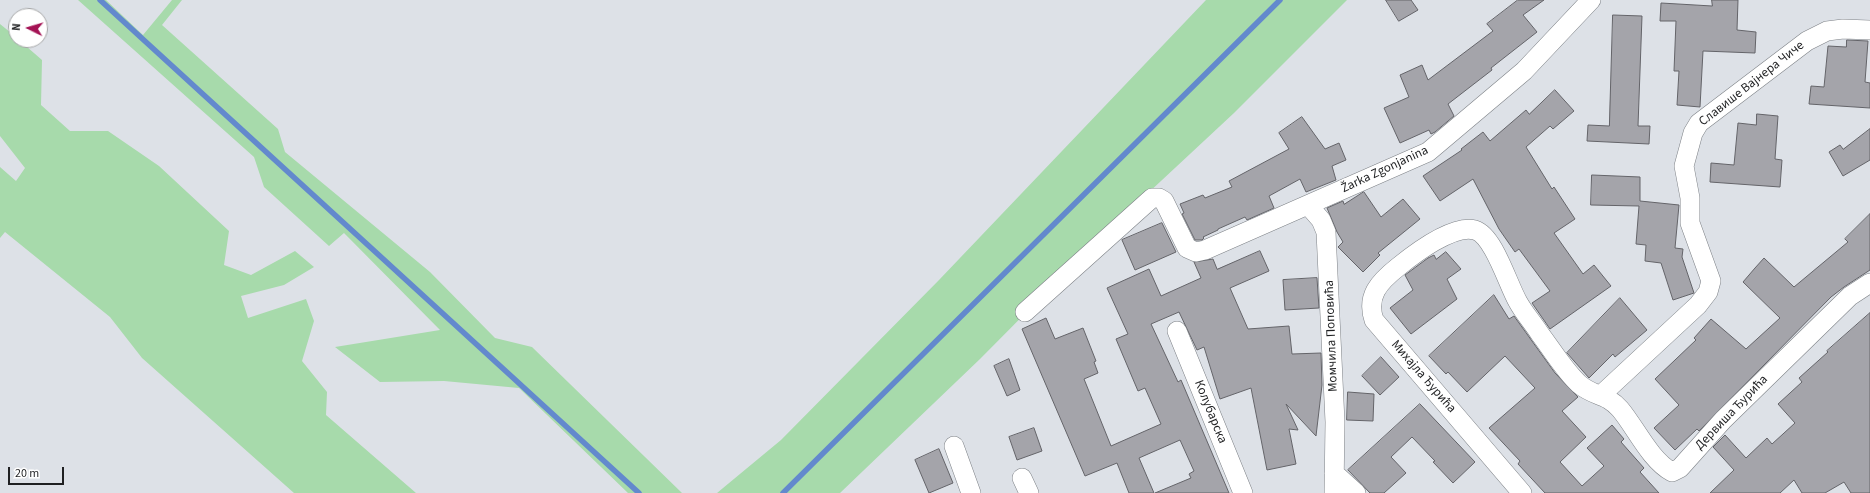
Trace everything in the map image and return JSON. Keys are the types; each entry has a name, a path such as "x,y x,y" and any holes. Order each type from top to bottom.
{"street":[{"name":"Žarka Zgonjanina","path":"1026,312 1152,198 1159,198 1164,201 1187,248 1196,252 1205,250 1428,152 1524,71 1591,0"},
{"name":"Славише Вајнера Чиче","path":"1601,395 1698,305 1708,292 1711,281 1690,223 1690,198 1684,166 1693,133 1699,123 1807,41 1827,31 1843,29 1870,30"},
{"name":"Момчила Поповића","path":"1308,205 1321,220 1326,232 1335,422 1334,493"},
{"name":"Дервиша Ђурића","path":"1408,259 1441,238 1464,229 1480,232 1489,242 1518,302 1566,371 1588,391 1609,399 1620,409 1656,459 1666,469 1672,472 1680,468 1723,420 1850,296 1870,283"},
{"name":"Михајла Ђурића","path":"1408,259 1388,275 1376,290 1371,300 1370,310 1374,320 1522,493"},
{"name":"Колубарска","path":"1177,331 1243,493"},
{"path":"954,446 972,493"},
{"path":"1334,473 1356,493"}],"green space":[{"path":"78,0 106,0 143,35 172,0 182,0 162,25 278,129 285,152 430,272 495,338 532,347 682,493 628,493 519,388 444,381 380,382 335,347 440,330 344,233 329,246 264,187 254,157"},
{"path":"1206,0 1347,0 1234,113 1103,235 980,359 840,493 717,493 781,440 939,280"},
{"path":"0,24 8,30 8,48 28,48 42,60 41,105 70,131 108,131 159,166 229,231 224,265 251,275 295,251 314,267 284,285 241,296 248,318 306,299 314,321 302,361 327,392 326,415 416,493 294,493 142,358 110,317 5,232 0,238 0,167 16,181 25,168 0,136"}],"building":[{"path":"1386,0 1411,0 1418,10 1399,21"},
{"path":"1518,0 1544,0 1523,15 1537,32 1491,68 1492,70 1448,104 1454,116 1435,132 1431,134 1429,130 1400,143 1384,108 1409,97 1400,75 1422,65 1428,80 1493,31 1487,24"},
{"path":"1712,0 1738,0 1737,30 1756,32 1755,53 1703,51 1700,107 1677,105 1679,71 1674,71 1676,21 1660,21 1661,3 1712,6"},
{"path":"1613,15 1642,16 1638,126 1650,126 1649,144 1587,141 1588,125 1609,126"},
{"path":"1847,40 1868,41 1865,82 1870,83 1870,108 1809,104 1811,86 1824,87 1828,46 1846,47"},
{"path":"1555,90 1574,111 1553,129 1550,126 1526,147 1552,189 1554,187 1575,219 1554,233 1583,274 1594,265 1611,286 1550,329 1532,303 1550,291 1519,249 1515,252 1499,229 1473,179 1440,201 1423,176 1462,150 1461,149 1483,132 1490,141 1526,110 1529,114"},
{"path":"1757,114 1778,116 1775,159 1782,160 1780,187 1710,182 1711,163 1734,165 1738,123 1756,125"},
{"path":"1302,117 1325,149 1339,143 1346,160 1332,166 1336,180 1306,192 1300,179 1269,196 1274,208 1247,220 1245,217 1218,229 1203,237 1204,238 1202,240 1195,240 1182,214 1184,213 1180,204 1203,195 1205,198 1232,187 1229,181 1289,149 1279,133"},
{"path":"1870,129 1870,160 1843,176 1829,152 1840,145 1843,149"},
{"path":"1592,175 1640,177 1640,201 1679,205 1675,248 1683,249 1682,257 1694,293 1673,300 1661,263 1645,261 1646,245 1636,244 1639,206 1591,205"},
{"path":"1364,192 1381,217 1403,199 1420,219 1378,253 1380,255 1363,272 1338,247 1343,242 1327,208 1343,201 1344,204"},
{"path":"1870,214 1870,270 1831,297 1699,431 1697,429 1675,450 1654,428 1679,405 1655,379 1696,340 1694,338 1711,319 1746,349 1780,318 1743,282 1764,258 1794,287 1848,242 1845,239"},
{"path":"1162,223 1176,252 1135,270 1122,240"},
{"path":"1260,251 1269,271 1230,288 1248,329 1289,326 1292,354 1321,353 1322,385 1316,436 1286,404 1298,430 1289,429 1296,464 1267,470 1251,388 1220,399 1204,347 1197,350 1179,312 1151,324 1178,382 1181,380 1229,493 1155,493 1191,478 1189,474 1194,471 1180,440 1139,458 1154,493 1129,493 1117,463 1085,476 1022,329 1046,318 1055,339 1083,328 1096,361 1094,362 1098,373 1084,379 1111,446 1161,424 1145,388 1138,391 1116,339 1128,334 1107,288 1149,269 1161,296 1201,278 1194,262 1213,259 1217,269"},
{"path":"1446,252 1461,269 1447,279 1457,299 1411,334 1390,308 1413,290 1405,275 1428,258 1434,255 1436,259"},
{"path":"1317,278 1319,308 1285,310 1283,280"},
{"path":"1494,295 1509,319 1514,316 1555,373 1578,397 1562,411 1586,437 1560,462 1582,486 1604,466 1587,448 1612,425 1624,439 1621,442 1644,468 1640,472 1659,493 1545,493 1518,464 1520,461 1489,428 1535,388 1505,356 1467,392 1448,372 1446,374 1429,356"},
{"path":"1620,298 1647,330 1615,357 1613,354 1589,378 1567,353"},
{"path":"1870,313 1870,493 1851,493 1844,482 1825,493 1802,493 1794,480 1780,493 1710,493 1734,470 1713,447 1725,435 1746,458 1767,438 1772,444 1795,423 1778,404 1802,382 1799,378"},
{"path":"1381,357 1399,377 1380,395 1362,376"},
{"path":"1009,359 1020,390 1007,396 994,366"},
{"path":"1348,392 1374,394 1373,421 1347,420"},
{"path":"1420,404 1475,462 1453,483 1433,462 1435,461 1412,437 1391,457 1406,473 1384,493 1370,493 1348,470"},
{"path":"1034,428 1042,451 1017,460 1009,437"},
{"path":"939,449 953,483 929,493 915,460"}],"waterway":[{"path":"100,0 639,493"},
{"path":"783,493 1280,0"}]}
